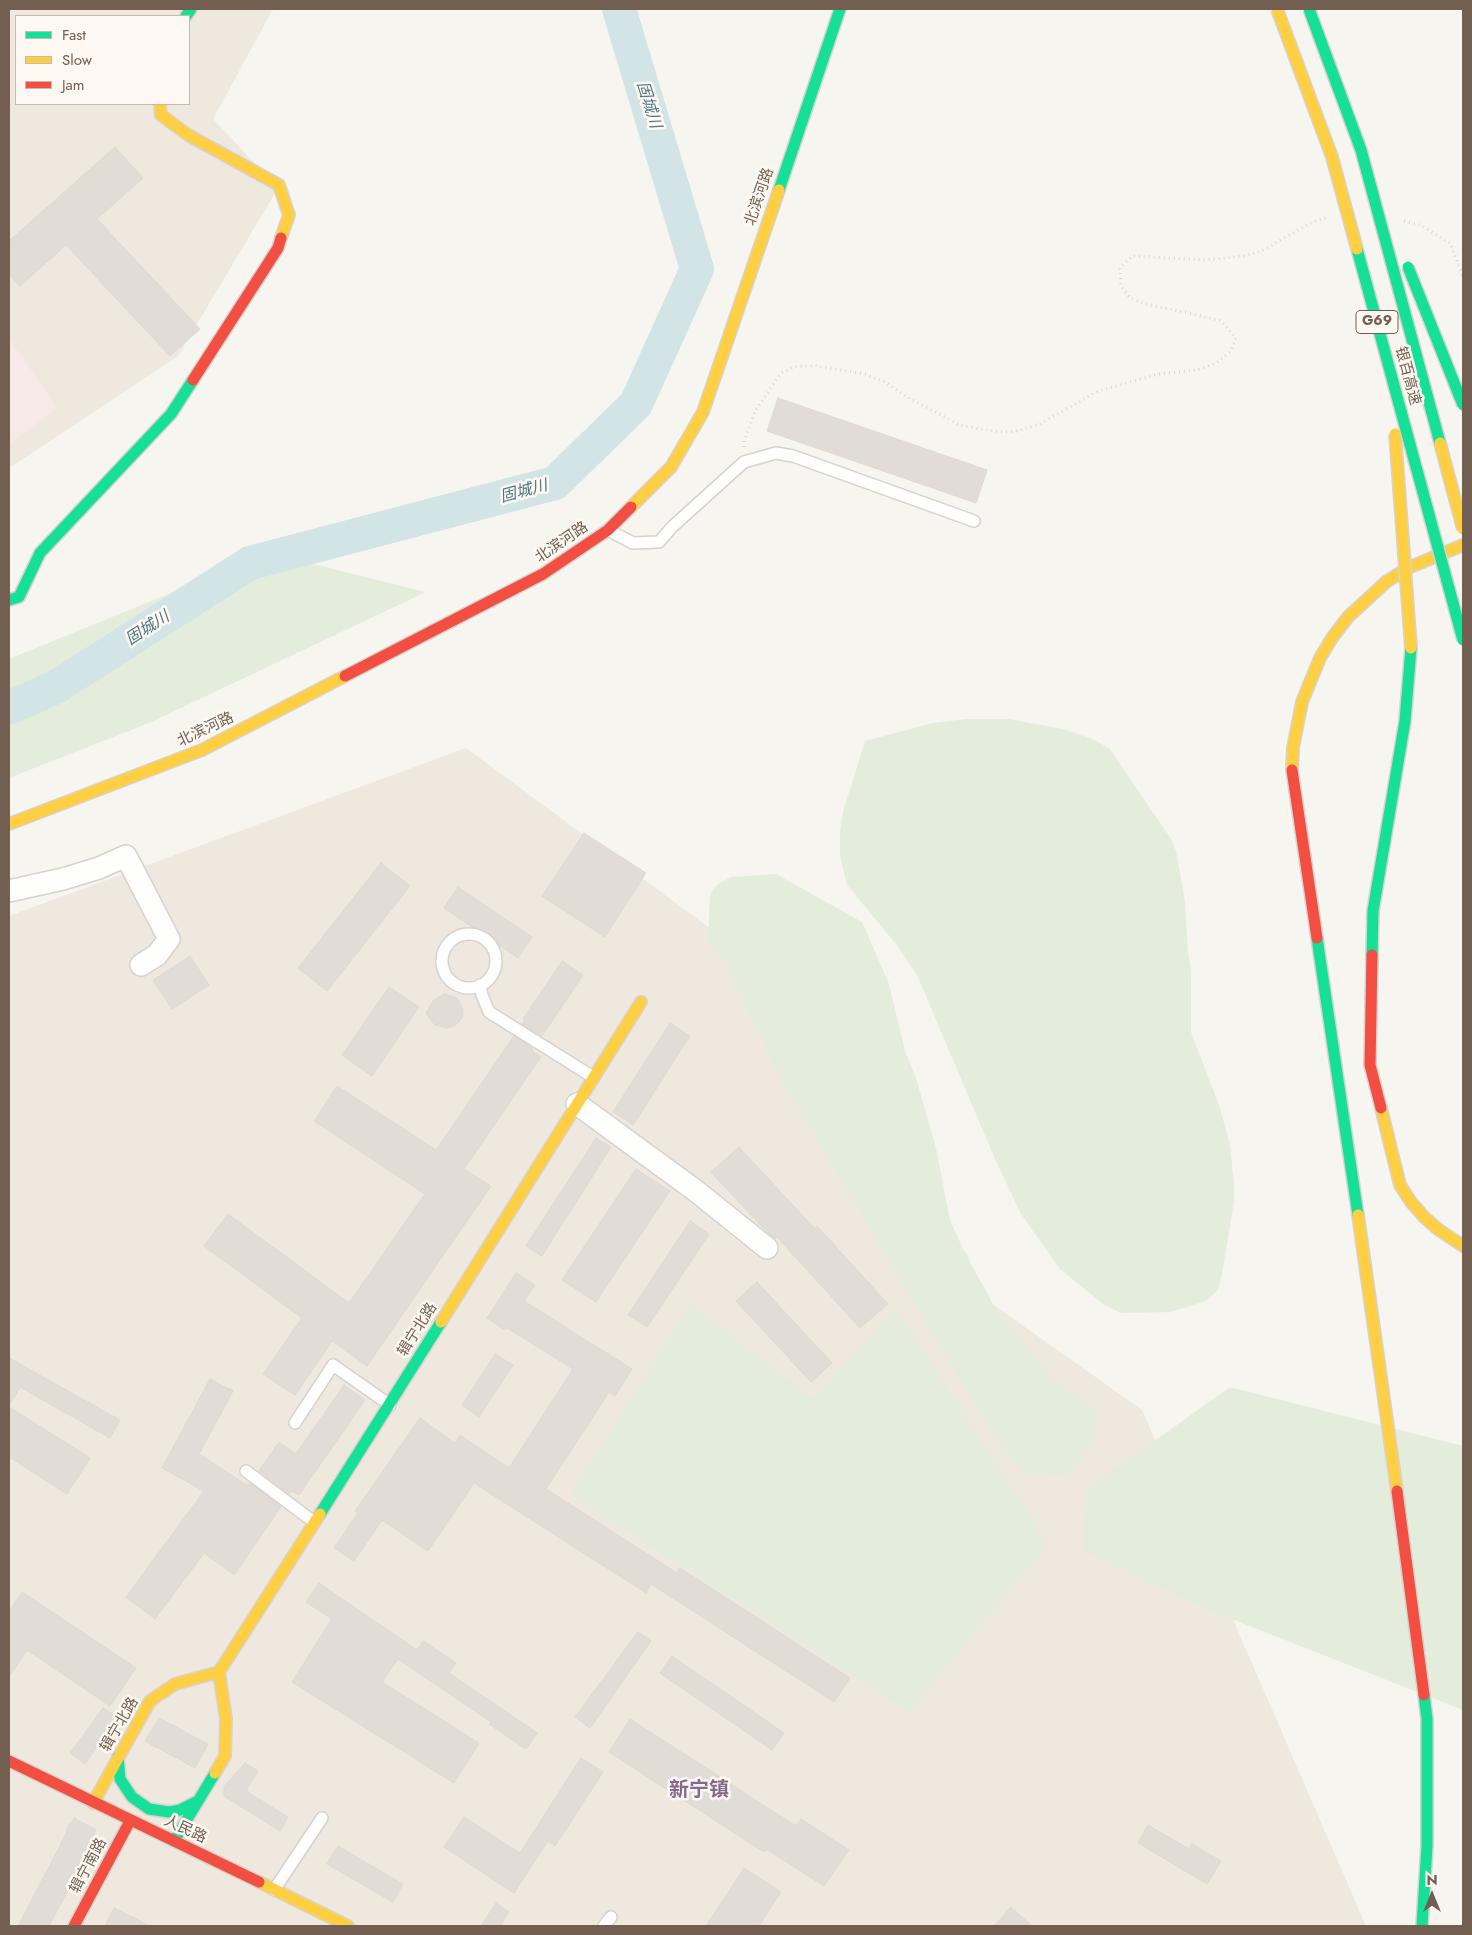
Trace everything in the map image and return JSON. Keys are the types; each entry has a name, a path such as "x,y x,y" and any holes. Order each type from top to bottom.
{"main road":[{"name":"北滨河路","path":"9,824 202,750 542,574 608,530 671,467 703,412 840,9"},
{"name":"银百高速","path":"1277,9 1332,158 1463,640"},
{"name":"银百高速","path":"1309,9 1361,150 1463,529"},
{"path":"9,600 19,596 40,553 171,414 278,248 289,215 280,185 188,135 161,115 160,105"},
{"path":"1361,150 1397,241"},
{"path":"1405,259 1463,405"},
{"path":"1390,370 1411,648 1405,721 1373,912 1370,1064 1400,1185 1424,1217 1438,1230 1463,1246"},
{"path":"1422,1926 1427,1846 1427,1719 1373,1314 1292,772 1293,748 1302,702 1310,680 1328,645 1348,617 1386,582 1408,568 1463,545"},
{"name":"辑宁北路","path":"93,1803 150,1700 175,1684 219,1672 390,1405 640,1002"},
{"path":"174,1841 225,1756 226,1719 219,1672"},
{"path":"118,1757 120,1779 132,1797 145,1806 169,1812 180,1810 198,1801"},
{"name":"人民路","path":"9,1762 348,1926"},
{"name":"辑宁南路","path":"74,1926 130,1821"}],"street":[{"path":"9,891 63,879 99,868 126,856 169,938 157,954 141,965"},
{"path":"577,1104 696,1191 767,1248"}],"lane":[{"path":"608,530 633,543 659,542 672,527 744,462 776,453 792,456 974,521"},
{"path":"466,934 483,937 494,950 496,966 492,974 480,985 463,987 449,978 444,971 442,954 451,940 458,936 466,934"},
{"path":"480,985 489,1012 593,1077"},
{"path":"294,1423 333,1365 390,1405"},
{"path":"246,1471 314,1522"},
{"path":"274,1890 322,1818"},
{"path":"604,1926 611,1917"}],"path":[{"path":"744,462 744,441 755,411 781,374 797,366 816,366 865,374 960,425 1003,432 1018,431 1040,424 1098,391 1159,374 1197,370 1216,363 1230,352 1236,338 1221,321 1144,304 1130,298 1121,286 1120,268 1132,256 1203,260 1245,256 1261,251 1309,224 1328,217"},
{"path":"1401,220 1420,225 1450,242 1463,277"}],"shaded area":[{"path":"9,9 273,9 213,119 278,188 178,356 9,468"},
{"path":"9,338 57,408 9,445"},
{"path":"466,748 761,966 912,1247 1142,1410 1366,1926 9,1926 9,916"}],"green space":[{"path":"269,553 426,592 149,723 9,778 9,659"},
{"path":"966,719 1008,719 1063,729 1095,740 1110,749 1171,839 1176,851 1185,901 1188,953 1191,970 1191,1032 1220,1108 1230,1145 1234,1184 1234,1202 1222,1274 1218,1290 1206,1301 1171,1312 1121,1313 1103,1304 1060,1269 1021,1214 995,1159 917,975 896,944 847,885 840,856 840,833 843,812 865,741 933,723"},
{"path":"776,874 862,922 889,984 905,1051 916,1078 936,1148 950,1220 964,1251 968,1255 993,1304 1052,1379 1098,1411 1094,1438 1075,1470 1059,1475 1025,1473 1009,1455 972,1399 780,1077 726,963 708,943 710,894 718,884 731,877"},
{"path":"691,1304 812,1399 896,1309 1048,1544 909,1711 571,1495"},
{"path":"1230,1387 1463,1446 1463,1710 1214,1612 1082,1550 1087,1489"}],"building":[{"path":"115,147 143,178 97,219 200,329 170,356 66,245 20,286 9,274 9,241"},
{"path":"778,398 987,470 976,503 767,431"},
{"path":"584,833 646,873 605,937 542,896"},
{"path":"381,863 410,886 327,991 298,968"},
{"path":"458,887 532,937 518,958 444,908"},
{"path":"190,956 209,985 172,1009 153,980"},
{"path":"562,961 583,975 542,1036 522,1024 525,1020 523,1019"},
{"path":"389,987 419,1007 372,1076 342,1055"},
{"path":"444,994 457,998 463,1010 463,1016 459,1022 448,1028 435,1025 426,1013 433,1001"},
{"path":"670,1023 690,1036 633,1125 613,1112"},
{"path":"514,1036 541,1057 464,1169 491,1186 367,1366 332,1341 295,1395 263,1374 302,1318 204,1246 228,1214 349,1303 425,1194 314,1121 337,1086 436,1150"},
{"path":"596,1138 611,1147 542,1256 526,1246"},
{"path":"739,1147 815,1229 817,1226 888,1304 860,1328 777,1237 775,1239 764,1229 711,1172"},
{"path":"636,1169 670,1191 596,1302 562,1280"},
{"path":"690,1221 709,1234 647,1327 628,1315"},
{"path":"516,1273 535,1285 524,1301 632,1369 615,1396 609,1392 546,1489 677,1573 680,1568 850,1678 834,1702 651,1584 646,1593 474,1483 428,1551 382,1520 354,1561 334,1548 358,1513 355,1511 420,1418 455,1443 460,1435 509,1468 573,1369 507,1328 505,1330 487,1318"},
{"path":"757,1282 832,1363 811,1382 736,1301"},
{"path":"495,1354 513,1365 479,1417 462,1405"},
{"path":"9,1358 120,1420 110,1438 20,1387 9,1406"},
{"path":"210,1379 233,1391 199,1454 248,1486 250,1483 281,1507 234,1575 204,1553 155,1619 126,1597 204,1491 162,1468"},
{"path":"344,1385 365,1400 299,1495 292,1491 289,1494 259,1471 279,1442 296,1454"},
{"path":"9,1407 90,1458 67,1494 9,1457"},
{"path":"319,1583 417,1650 423,1641 456,1663 449,1673 537,1733 526,1749 489,1724 491,1722 398,1659 382,1682 479,1743 454,1783 292,1682 332,1619 306,1602"},
{"path":"22,1592 136,1668 110,1706 27,1650 9,1677 9,1612"},
{"path":"638,1632 651,1641 590,1728 575,1717"},
{"path":"672,1656 784,1733 772,1750 660,1673"},
{"path":"103,1708 118,1718 85,1764 70,1753"},
{"path":"159,1718 208,1744 195,1768 145,1741"},
{"path":"630,1719 796,1826 801,1819 849,1850 824,1886 766,1849 764,1852 609,1752"},
{"path":"581,1758 603,1772 555,1846 548,1841 514,1893 444,1847 464,1817 520,1853"},
{"path":"245,1763 258,1771 246,1791 288,1817 280,1831 224,1796 224,1787"},
{"path":"74,1818 96,1830 88,1846 91,1847 49,1926 18,1926 63,1840 70,1822 72,1823"},
{"path":"1148,1825 1189,1849 1192,1844 1221,1861 1207,1884 1138,1843"},
{"path":"338,1846 403,1884 393,1902 327,1864"},
{"path":"744,1868 781,1892 759,1926 706,1926"},
{"path":"496,1903 509,1912 500,1926 481,1926"},
{"path":"1011,1907 1032,1926 994,1926"},
{"path":"114,1908 150,1926 105,1926"}],"waterway":[{"name":"固城川","path":"9,708 56,687 250,563 555,483 636,404 697,269 619,9"}],"traffic: fast":[{"path":"187,15 191,9"},
{"path":"779,190 840,9"},
{"path":"1309,9 1361,150 1440,443"},
{"path":"1357,249 1463,640"},
{"path":"1408,267 1463,405"},
{"path":"9,600 19,597 40,553 171,414 193,380"},
{"path":"1372,955 1373,911 1405,721 1411,648"},
{"path":"1317,938 1358,1215"},
{"path":"320,1514 441,1322"},
{"path":"1422,1926 1427,1846 1427,1719 1424,1695"},
{"path":"118,1757 120,1779 132,1797 149,1809 169,1812 180,1810 198,1801"},
{"path":"174,1841 215,1773"}],"traffic: slow":[{"path":"1277,9 1332,157 1357,249"},
{"path":"160,105 161,115 188,135 279,185 289,215 281,238"},
{"path":"631,507 671,467 703,412 779,190"},
{"path":"1395,434 1411,648"},
{"path":"1440,443 1463,529"},
{"path":"1292,770 1293,748 1302,702 1320,658 1332,638 1348,617 1386,582 1408,568 1463,545"},
{"path":"9,824 202,750 345,676"},
{"path":"441,1322 641,1002"},
{"path":"1381,1108 1400,1185 1424,1217 1463,1246"},
{"path":"1358,1215 1397,1491"},
{"path":"219,1672 320,1514"},
{"path":"93,1803 150,1701 175,1684 219,1672 226,1719 225,1756 215,1773"},
{"path":"259,1882 348,1926"}],"traffic: jam":[{"path":"193,380 278,248 281,238"},
{"path":"345,676 543,574 608,530 631,507"},
{"path":"1292,770 1317,938"},
{"path":"1372,955 1370,1065 1381,1108"},
{"path":"1397,1491 1424,1695"},
{"path":"9,1761 259,1882"},
{"path":"74,1926 130,1821"}],"district":[{"name":"新宁镇","path":"699,1791"}]}
